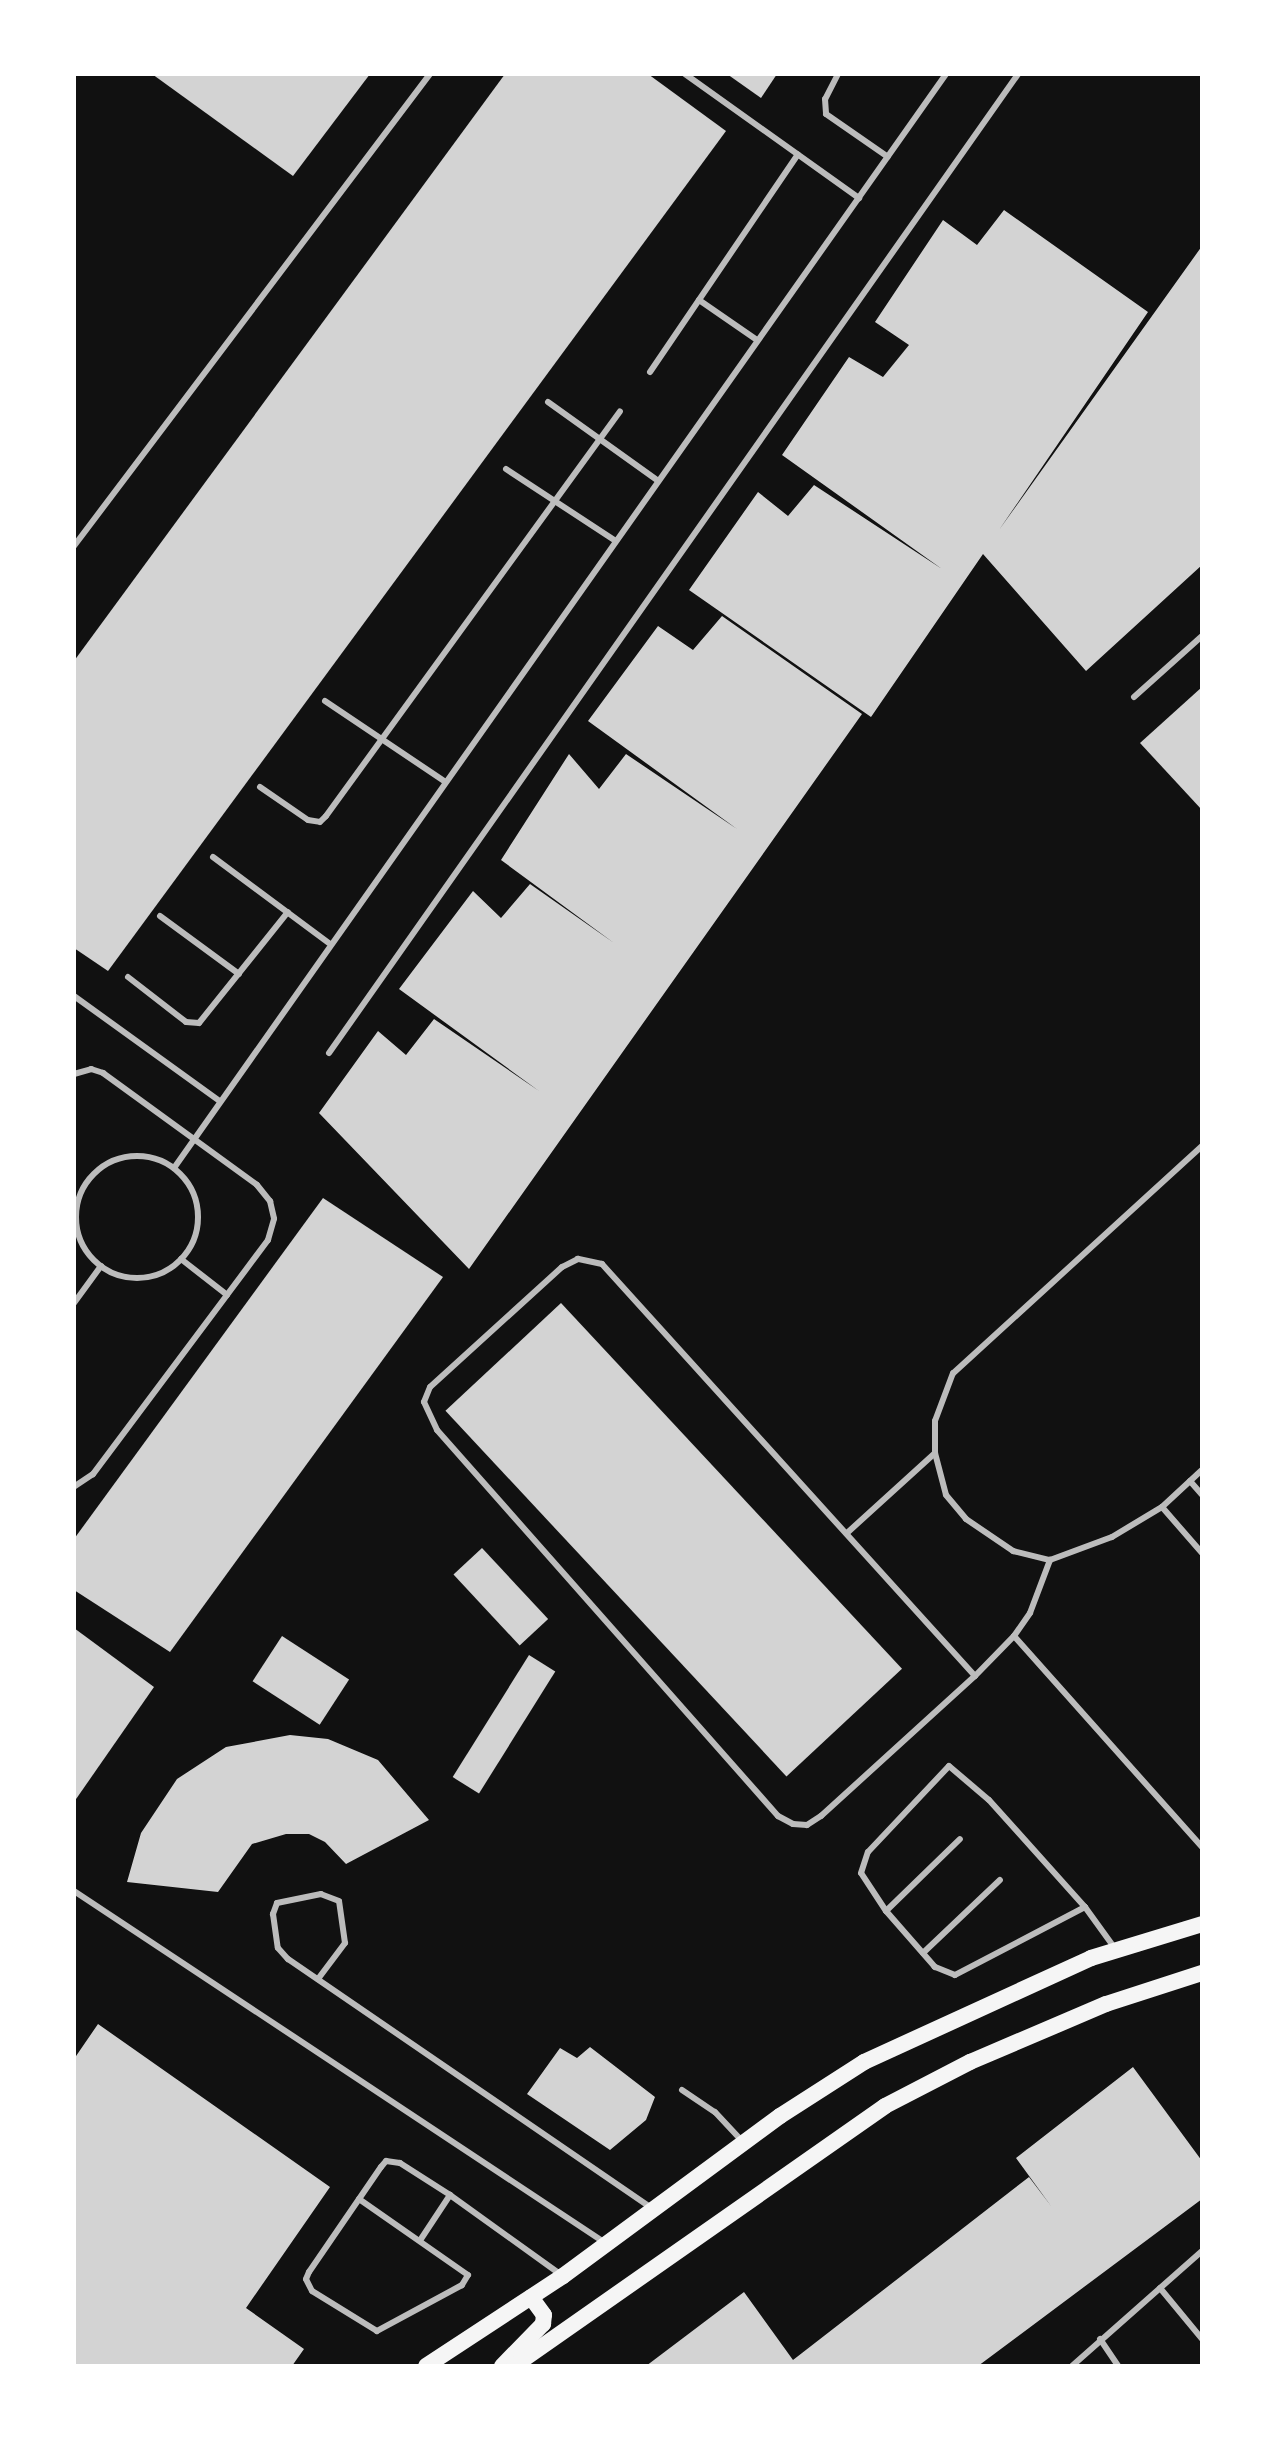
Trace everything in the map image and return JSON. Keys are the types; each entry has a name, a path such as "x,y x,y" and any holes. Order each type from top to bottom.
{"main road":[{"path":"426,2366 563,2276 653,2208 864,2062 1116,1950 1202,1924"},
{"path":"514,2366 885,2106 970,2062 1093,2009 1202,1973"},
{"path":"502,2366 545,2319 531,2297"}],"lane":[{"path":"74,546 430,74"},
{"path":"685,74 859,198"},
{"path":"838,74 825,99 826,114 888,157"},
{"path":"174,1168 218,1100 946,74"},
{"path":"329,1053 1018,74"},
{"path":"650,372 798,154"},
{"path":"699,300 757,340"},
{"path":"548,402 657,480"},
{"path":"260,787 308,820 320,822 557,503 620,412"},
{"path":"506,469 614,540"},
{"path":"1134,697 1202,636"},
{"path":"325,701 444,781"},
{"path":"213,857 329,943"},
{"path":"128,977 193,1025 205,1018 288,912"},
{"path":"160,916 239,974"},
{"path":"74,996 218,1100"},
{"path":"74,1074 91,1069 103,1073 257,1185 270,1201 274,1219 268,1240 227,1295 93,1474 74,1487"},
{"path":"1202,1148 953,1373 935,1421 935,1453 946,1495 966,1519 1013,1551 1050,1560 1112,1537 1162,1507 1202,1470"},
{"path":"134,1156 174,1168 197,1202 196,1232 181,1259 163,1272 142,1278 101,1266 78,1231 77,1210 96,1172 134,1156"},
{"path":"975,1676 616,1275 591,1258 562,1267 440,1375 424,1402 437,1430 778,1816 793,1824 807,1825 821,1816 975,1676 1014,1636 1030,1613 1050,1560"},
{"path":"181,1259 227,1295"},
{"path":"74,1303 101,1266"},
{"path":"847,1533 935,1453"},
{"path":"1190,1481 1202,1495"},
{"path":"1162,1507 1202,1553"},
{"path":"1014,1636 1202,1847"},
{"path":"1085,1907 955,1975 942,1973 862,1881 863,1862 949,1766 989,1800 1085,1907 1116,1950"},
{"path":"886,1911 960,1839"},
{"path":"923,1953 1000,1880"},
{"path":"74,1891 607,2244"},
{"path":"318,1979 345,1943 339,1901 330,1894 277,1903 273,1914 278,1948 318,1979 653,2208"},
{"path":"682,2090 715,2112 745,2143"},
{"path":"359,2199 465,2270 467,2280 389,2328 372,2328 312,2291 306,2279 309,2272 359,2199 381,2167 391,2160 450,2195 563,2276"},
{"path":"421,2239 450,2195"},
{"path":"1072,2366 1202,2251"},
{"path":"1160,2288 1202,2339"},
{"path":"1100,2339 1118,2366"}],"building":[{"path":"152,74 370,74 293,176"},
{"path":"505,74 648,74 726,131 108,971 74,948 74,661"},
{"path":"727,74 777,74 761,98"},
{"path":"1004,210 1148,312 999,530 1202,246 1202,565 1086,671 983,554 871,717 689,590 758,492 788,516 814,485 942,569 782,455 849,357 883,377 909,345 875,322 943,220 977,245"},
{"path":"722,616 862,714 469,1269 319,1113 378,1031 406,1055 434,1019 539,1091 399,989 473,891 501,918 530,884 614,943 501,860 569,754 599,789 626,754 737,829 588,721 658,626 693,650"},
{"path":"1202,687 1202,810 1140,743"},
{"path":"323,1198 443,1277 170,1652 74,1590 74,1539"},
{"path":"561,1303 902,1669 786,1776 445,1411"},
{"path":"482,1548 548,1619 520,1646 453,1575"},
{"path":"74,1628 154,1687 74,1802"},
{"path":"282,1636 349,1680 320,1725 253,1681"},
{"path":"529,1655 555,1671 479,1794 453,1777"},
{"path":"290,1735 328,1739 378,1760 429,1820 346,1864 325,1842 309,1834 286,1834 252,1844 218,1892 127,1882 141,1833 177,1779 226,1747"},
{"path":"98,2024 330,2187 246,2308 304,2349 292,2366 74,2366 74,2059"},
{"path":"590,2047 655,2097 646,2120 610,2150 527,2094 560,2048 577,2058"},
{"path":"1133,2067 1202,2161 1202,2199 978,2366 646,2366 744,2292 793,2360 1029,2177 1051,2206 1016,2158"}]}
